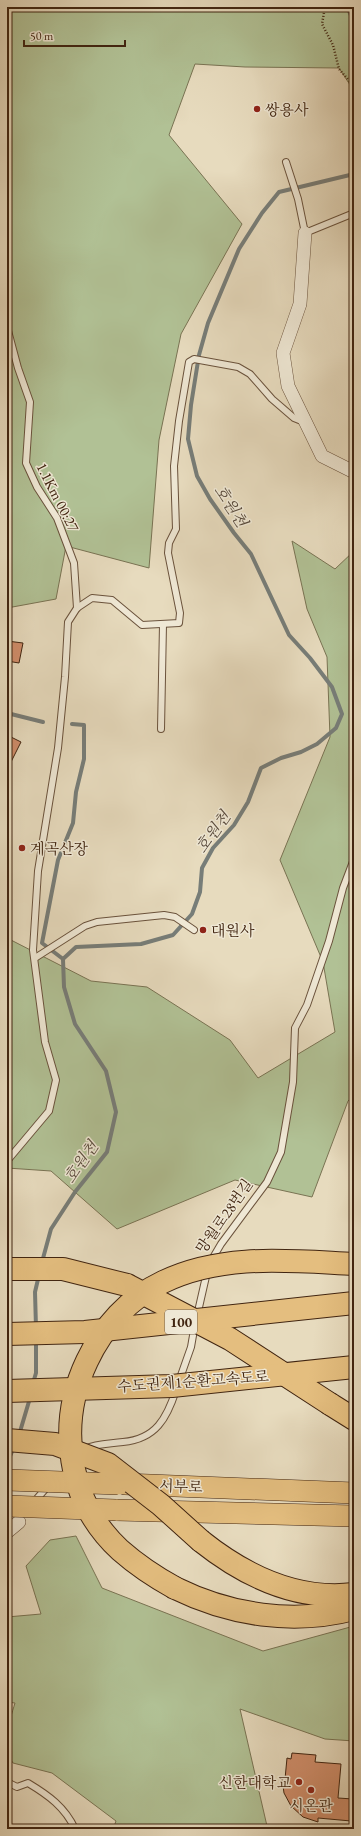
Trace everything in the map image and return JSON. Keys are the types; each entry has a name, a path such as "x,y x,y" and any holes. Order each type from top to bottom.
{"highway":[{"path":"354,1264 245,1261 212,1265 181,1274 149,1290 127,1306 110,1323 93,1349 79,1381 70,1417 70,1451 79,1486 91,1513 113,1543 142,1568 175,1588 198,1598 223,1607 268,1616 305,1617 333,1614 354,1609"},
{"path":"7,1269 63,1269 127,1285 230,1339 354,1419"},
{"name":"100","path":"7,1334 85,1332 354,1303"},
{"name":"수도권제1순환고속도로","path":"7,1391 172,1386 354,1367"},
{"path":"7,1440 55,1444 108,1464 161,1505 201,1541 243,1569 265,1580 286,1589 298,1592 330,1595 354,1594"},
{"name":"서부로","path":"7,1480 354,1493"},
{"name":"서부로","path":"19,1514 116,1510 354,1516"}],"street":[{"path":"305,233 300,304 283,353 288,386 322,456 354,472"},
{"path":"7,1532 19,1514"}],"lane":[{"path":"286,162 298,198 305,233 354,213"},
{"name":"1.1Km 00:27","path":"7,327 18,368 30,402 26,463 37,487 57,518 74,564 77,608"},
{"path":"7,1161 49,1111 56,1080 45,1042 33,950 38,871 58,748 65,677 68,622 77,608 92,598 112,600 142,626 179,623 180,613 168,553 169,543 176,529 174,466 179,421 189,362 194,359 238,367 250,374 272,399 294,418 305,423"},
{"path":"161,729 163,624"},
{"name":"망월로28번길","path":"65,1468 84,1449 98,1443 125,1442 145,1436 158,1428 164,1417 173,1398 190,1347 209,1264 221,1244 267,1182 280,1152 293,1082 295,1028 307,1006 329,941 343,888 354,859"},
{"path":"35,958 85,926 97,922 164,914 175,917 194,930"},
{"path":"19,1514 39,1496 60,1473"},
{"path":"7,1782 18,1787 28,1783 47,1795 70,1817 75,1829"}],"path":[{"path":"325,7 322,24 333,45 339,69 354,86"}],"green space":[{"path":"7,7 354,7 354,91 339,68 245,67 195,64 169,135 242,224 181,334 159,440 149,568 66,546 56,599 7,608"},
{"path":"292,541 335,569 354,551 354,1095 348,1101 312,1197 235,1180 117,1229 51,1171 7,1168 7,938 91,981 147,987 230,1040 258,1078 335,1032 323,962 280,860 330,737 327,657 307,609"},
{"path":"76,1536 102,1588 263,1651 354,1626 354,1741 325,1739 240,1709 267,1826 264,1829 113,1829 116,1821 52,1773 13,1763 7,1749 7,1734 15,1703 7,1702 7,1617 41,1614 26,1566 50,1540"}],"building":[{"path":"7,641 23,643 19,663 7,661"},
{"path":"7,735 21,742 7,770"},
{"name":"시온관","path":"292,1753 316,1755 315,1762 341,1764 338,1798 353,1799 351,1821 318,1818 318,1822 303,1817 291,1806 284,1793 282,1779 285,1779 287,1758 291,1759"}],"waterway":[{"path":"347,7 354,22"},
{"name":"호원천","path":"42,1262 51,1229 75,1192 107,1152 116,1112 106,1071 75,1024 64,987 63,959 76,947 141,944 173,935 192,914 200,892 202,868 213,848 234,825 248,802 261,768 281,758 301,752 317,744 336,728 342,714 332,687 310,658 289,635 251,554 210,499 197,476 188,439 191,405 199,355 208,323 239,249 262,213 279,192 354,174"},
{"path":"7,713 43,722"},
{"path":"63,959 42,943 58,860 73,823 76,792 84,759 84,725 72,724"},
{"name":"호원천","path":"36,1328 35,1292 39,1275"},
{"name":"호원천","path":"33,1383 36,1373 36,1340"},
{"name":"호원천","path":"19,1435 30,1398"},
{"name":"호원천","path":"7,1463 14,1447"}],"place":[{"name":"쌍용사","path":"257,109"},
{"name":"계곡산장","path":"22,848"},
{"name":"대원사","path":"203,930"},
{"name":"신한대학교","path":"299,1782"},
{"name":"시온관","path":"311,1790"}]}
